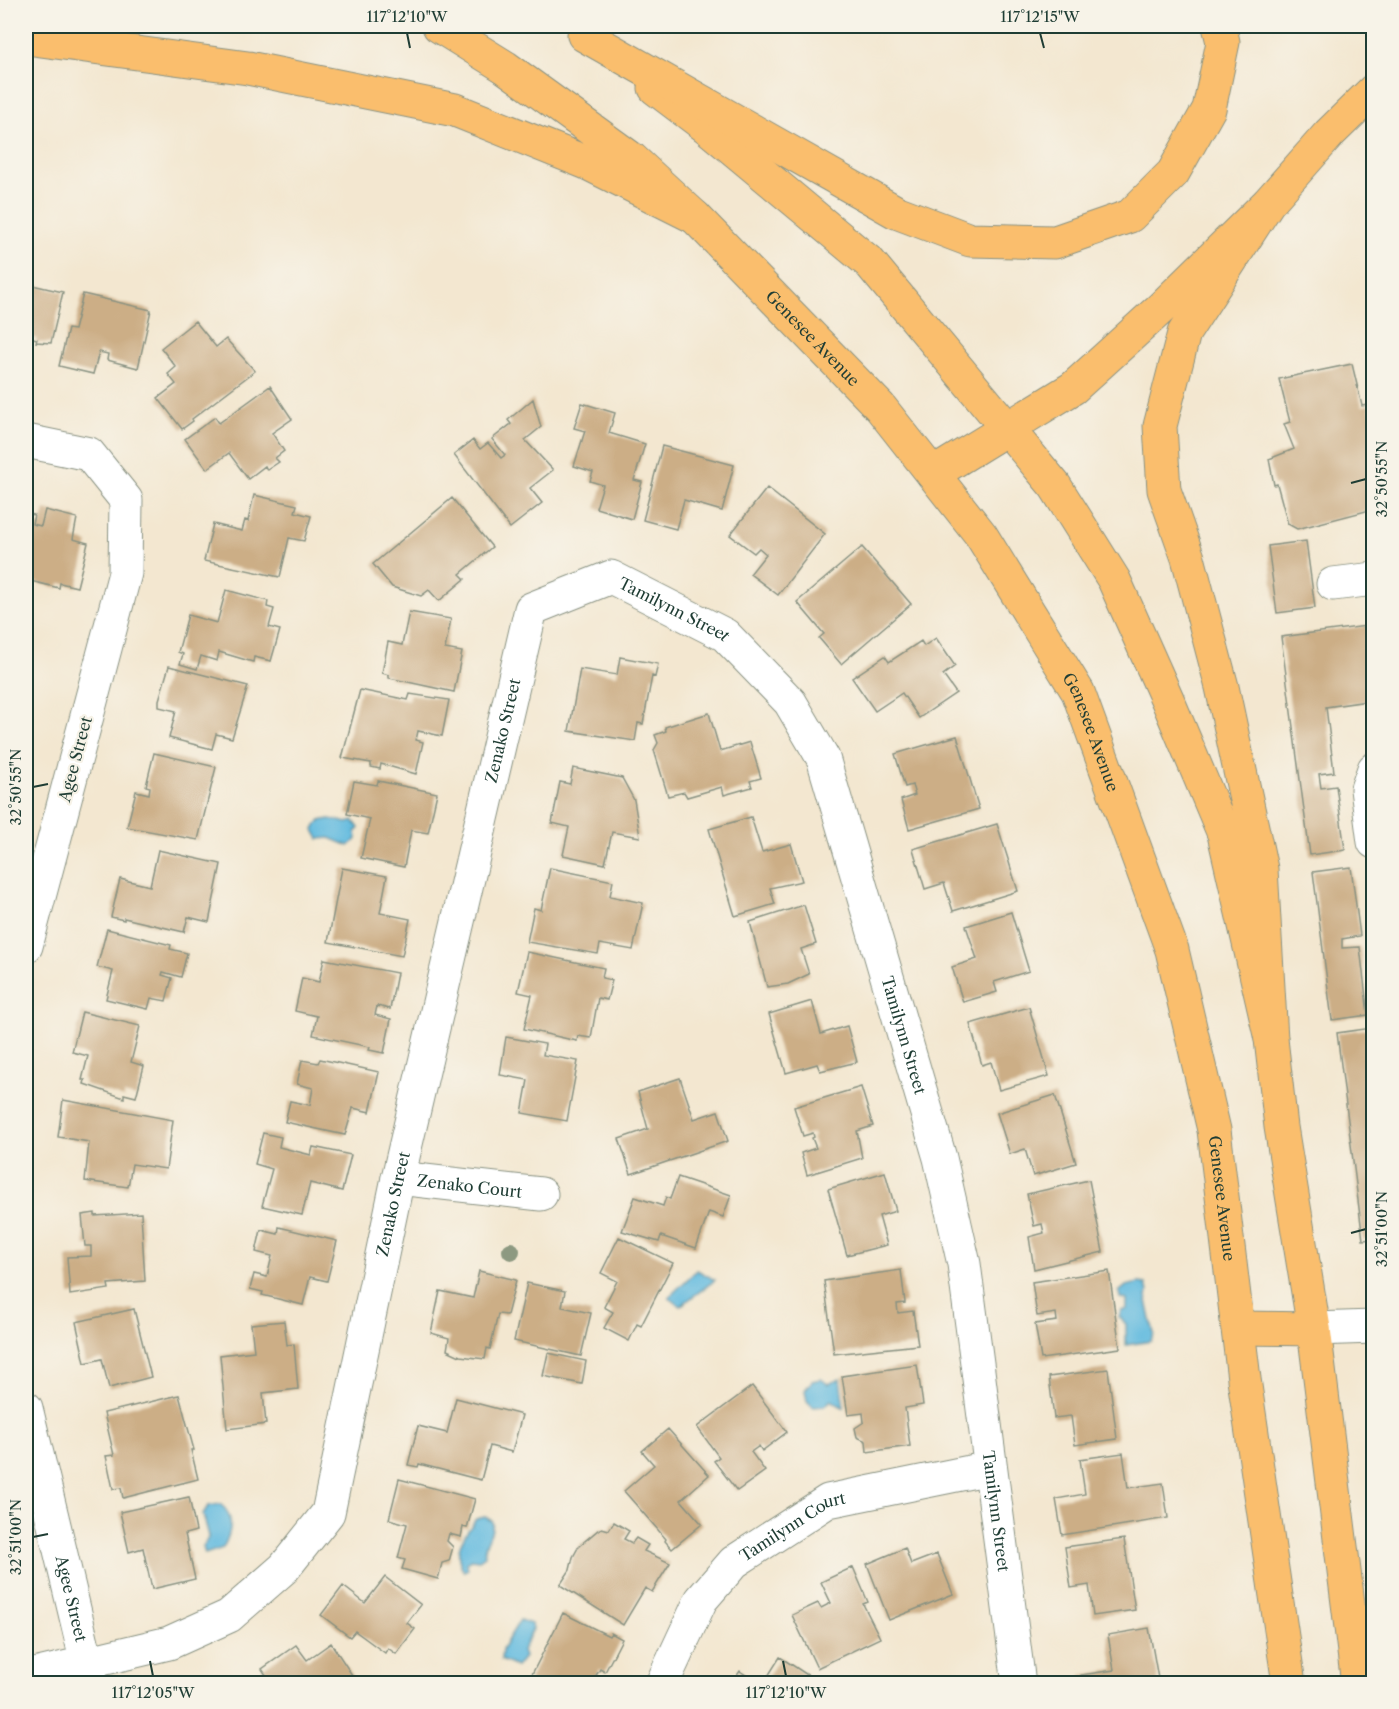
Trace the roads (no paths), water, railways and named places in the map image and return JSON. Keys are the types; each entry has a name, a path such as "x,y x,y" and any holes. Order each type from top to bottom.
{"main road":[{"name":"Genesee Avenue","path":"439,26 505,67 632,159 695,217 880,407 981,535 1078,692 1172,951 1214,1130 1238,1328 1288,1683"},
{"path":"577,30 896,212 970,240 1055,243 1130,216 1173,173 1209,109 1223,42 1219,26"},
{"path":"577,30 708,128 870,262 1055,486 1114,580 1224,834 1271,1040"},
{"path":"26,38 248,68 455,110 587,163 695,217"},
{"path":"933,474 1073,388 1161,308 1268,203 1329,134 1374,90"},
{"path":"1268,203 1184,333 1160,426 1164,490 1188,558 1222,687 1261,869 1271,1040 1281,1127 1314,1329 1358,1683"},
{"path":"1238,1328 1314,1329"}],"street":[{"name":"Agee Street","path":"26,441 88,454 126,500 125,573 31,902 26,946"},
{"name":"Tamilynn Street","path":"531,609 611,577 725,635 790,702 823,758 940,1158 964,1264 1019,1683"},
{"path":"1333,585 1374,579"},
{"name":"Zenako Street","path":"26,1677 90,1674 169,1643 229,1616 284,1568 328,1513 398,1178 531,609"},
{"path":"1374,769 1367,789 1374,842"},
{"name":"Zenako Court","path":"398,1178 541,1194"},
{"path":"1314,1329 1374,1327"},
{"name":"Agee Street","path":"26,1408 90,1674"},
{"name":"Tamilynn Court","path":"662,1683 701,1600 734,1562 828,1501 990,1468"}],"water":[{"path":"330,819 348,823 353,820 359,828 356,832 357,839 349,846 330,838 319,839 314,830 319,821"},
{"path":"697,1270 715,1280 680,1306 669,1297"},
{"path":"1146,1284 1148,1292 1146,1296 1154,1334 1151,1341 1126,1345 1126,1324 1119,1317 1121,1311 1127,1309 1127,1300 1120,1298 1119,1292 1126,1286"},
{"path":"821,1379 828,1384 840,1379 844,1408 831,1400 825,1406 813,1407 807,1401 805,1390 812,1381"},
{"path":"220,1504 230,1519 228,1536 223,1548 205,1554 203,1547 209,1536 203,1514 208,1506"},
{"path":"485,1517 492,1521 492,1526 485,1547 485,1556 479,1560 471,1559 467,1563 468,1569 464,1571 459,1557 461,1544 476,1519"},
{"path":"520,1620 531,1624 533,1629 522,1651 524,1657 516,1667 501,1660 502,1649"}]}
